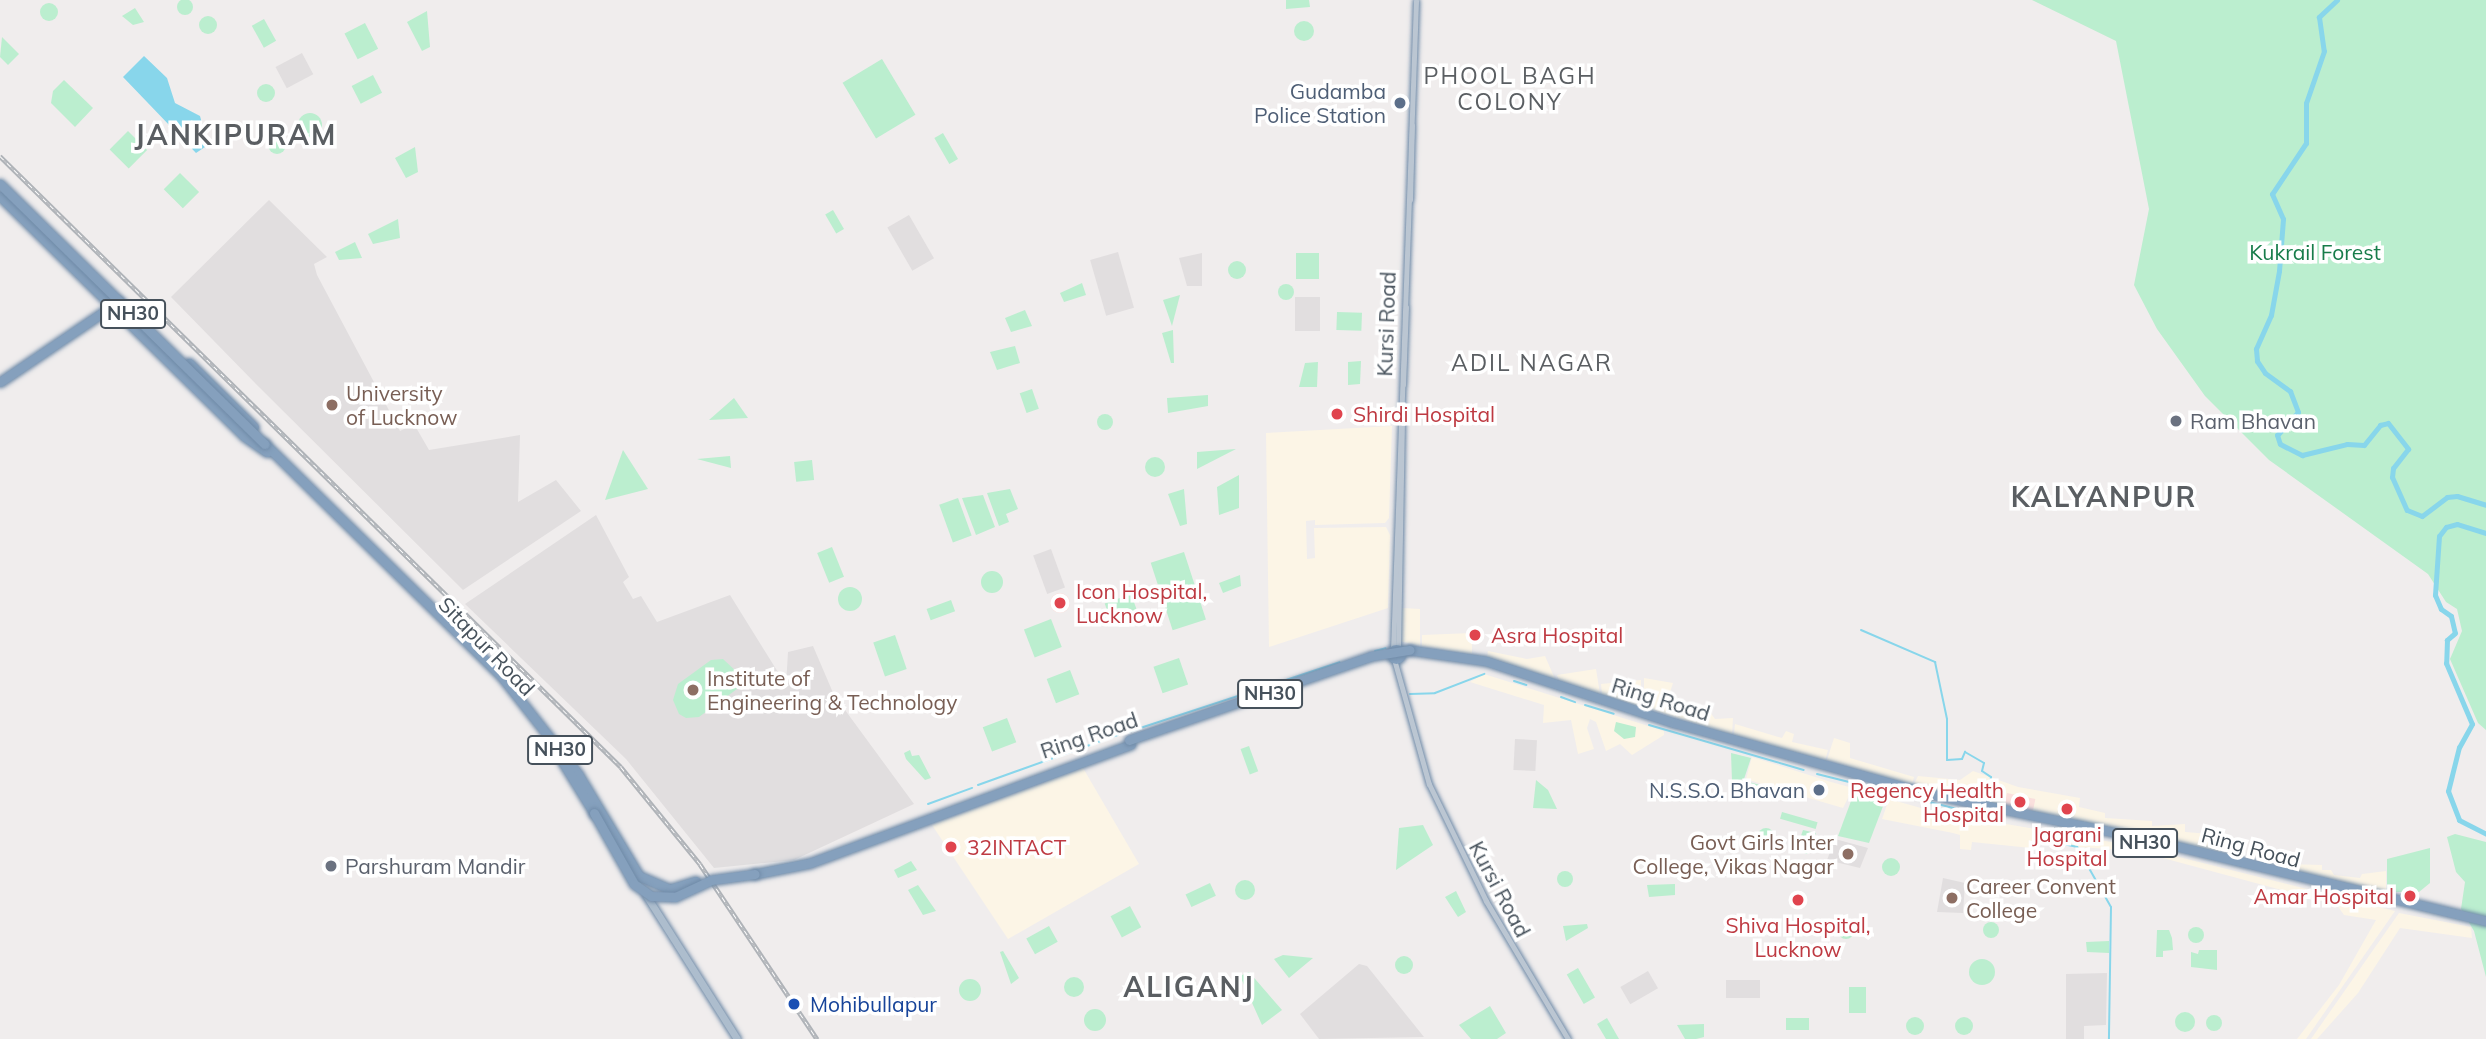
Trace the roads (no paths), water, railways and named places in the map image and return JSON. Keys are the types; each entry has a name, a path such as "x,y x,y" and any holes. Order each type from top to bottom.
{"highway":[{"path":"0,178 257,430 279,458"},
{"name":"NH30","path":"0,184 265,448"},
{"name":"NH30","path":"0,190 265,448 279,458"},
{"path":"0,195 102,295 107,309 244,436 265,448"},
{"path":"0,382 88,326 120,296"},
{"path":"0,376 107,309"},
{"name":"Sitapur Road","path":"265,448 510,690"},
{"name":"Sitapur Road","path":"279,458 502,677 515,701 564,764"},
{"name":"Ring Road","path":"755,871 802,863 845,845 1371,656 1410,650 1486,661 1642,717 1806,766 1925,797 2170,848 2486,923"},
{"name":"NH30","path":"510,690 578,774 639,876 658,887 681,888 709,875 755,871"},
{"name":"Ring Road","path":"1642,717 1926,793 2151,840 2395,903"},
{"name":"Ring Road","path":"755,871 810,863 1130,742"},
{"name":"NH30","path":"564,764 634,884 651,896 675,897 718,878 755,871"}],"main road":[{"name":"Kursi Road","path":"1417,0 1398,525 1396,654 1425,774 1486,901 1568,1039"},
{"name":"Sitapur Road","path":"564,764 614,834 645,894 730,1039"},
{"name":"Sitapur Road","path":"645,894 737,1039"}],"water":[{"path":"144,56 167,78 175,103 200,116 208,145 196,153 123,77"}],"waterway":[{"path":"2337,0 2319,17 2324,51 2306,103 2306,143 2272,194 2283,219 2279,271 2271,315 2256,349 2257,361 2265,373 2290,391 2298,412 2277,435 2280,444 2302,455 2347,444 2364,445 2380,425 2388,423 2408,449 2393,468 2392,477 2407,510 2422,516 2447,497 2457,496 2486,505"},
{"path":"2486,533 2457,524 2446,527 2439,536 2435,595 2441,609 2451,616 2455,633 2447,640 2446,663 2472,724 2459,747 2448,791 2459,820 2486,834"},
{"path":"1861,630 1935,662 1947,719 1947,760 1962,759 1965,752 1984,763 1982,771 1991,777 1989,801"},
{"path":"1375,651 1386,648"},
{"path":"1277,683 1340,662"},
{"path":"1410,694 1435,693 1484,674"},
{"path":"1514,681 1526,685"},
{"path":"1128,732 1271,685"},
{"path":"1561,697 1575,702"},
{"path":"1585,705 1614,714"},
{"path":"1649,725 1804,770"},
{"path":"978,785 1118,735"},
{"path":"1817,774 1998,819"},
{"path":"928,804 972,788"},
{"path":"2054,842 2077,847 2111,907 2109,1039"}],"railway":[{"path":"0,156 621,767 700,864 817,1039"}],"place":[{"name":"Gudamba Police Station","path":"1400,103"},
{"name":"University of Lucknow","path":"332,405"},
{"name":"Shirdi Hospital","path":"1337,414"},
{"name":"Ram Bhavan","path":"2176,421"},
{"name":"Icon Hospital, Lucknow","path":"1060,603"},
{"name":"Asra Hospital","path":"1475,635"},
{"name":"Institute of Engineering & Technology","path":"693,690"},
{"name":"N.S.S.O. Bhavan","path":"1819,790"},
{"name":"Regency Health Hospital","path":"2020,802"},
{"name":"Jagrani Hospital","path":"2067,809"},
{"name":"32INTACT","path":"951,847"},
{"name":"Govt Girls Inter College, Vikas Nagar","path":"1848,854"},
{"name":"Parshuram Mandir","path":"331,866"},
{"name":"Amar Hospital","path":"2410,896"},
{"name":"Career Convent College","path":"1952,898"},
{"name":"Shiva Hospital, Lucknow","path":"1798,900"},
{"name":"Mohibullapur","path":"794,1004"}],"district":[{"name":"PHOOL BAGH COLONY","path":"1510,89"},
{"name":"JANKIPURAM","path":"236,135"},
{"name":"ADIL NAGAR","path":"1532,363"},
{"name":"KALYANPUR","path":"2104,497"},
{"name":"ALIGANJ","path":"1189,987"}],"park label":[{"name":"Kukrail Forest","path":"2315,252"}]}
